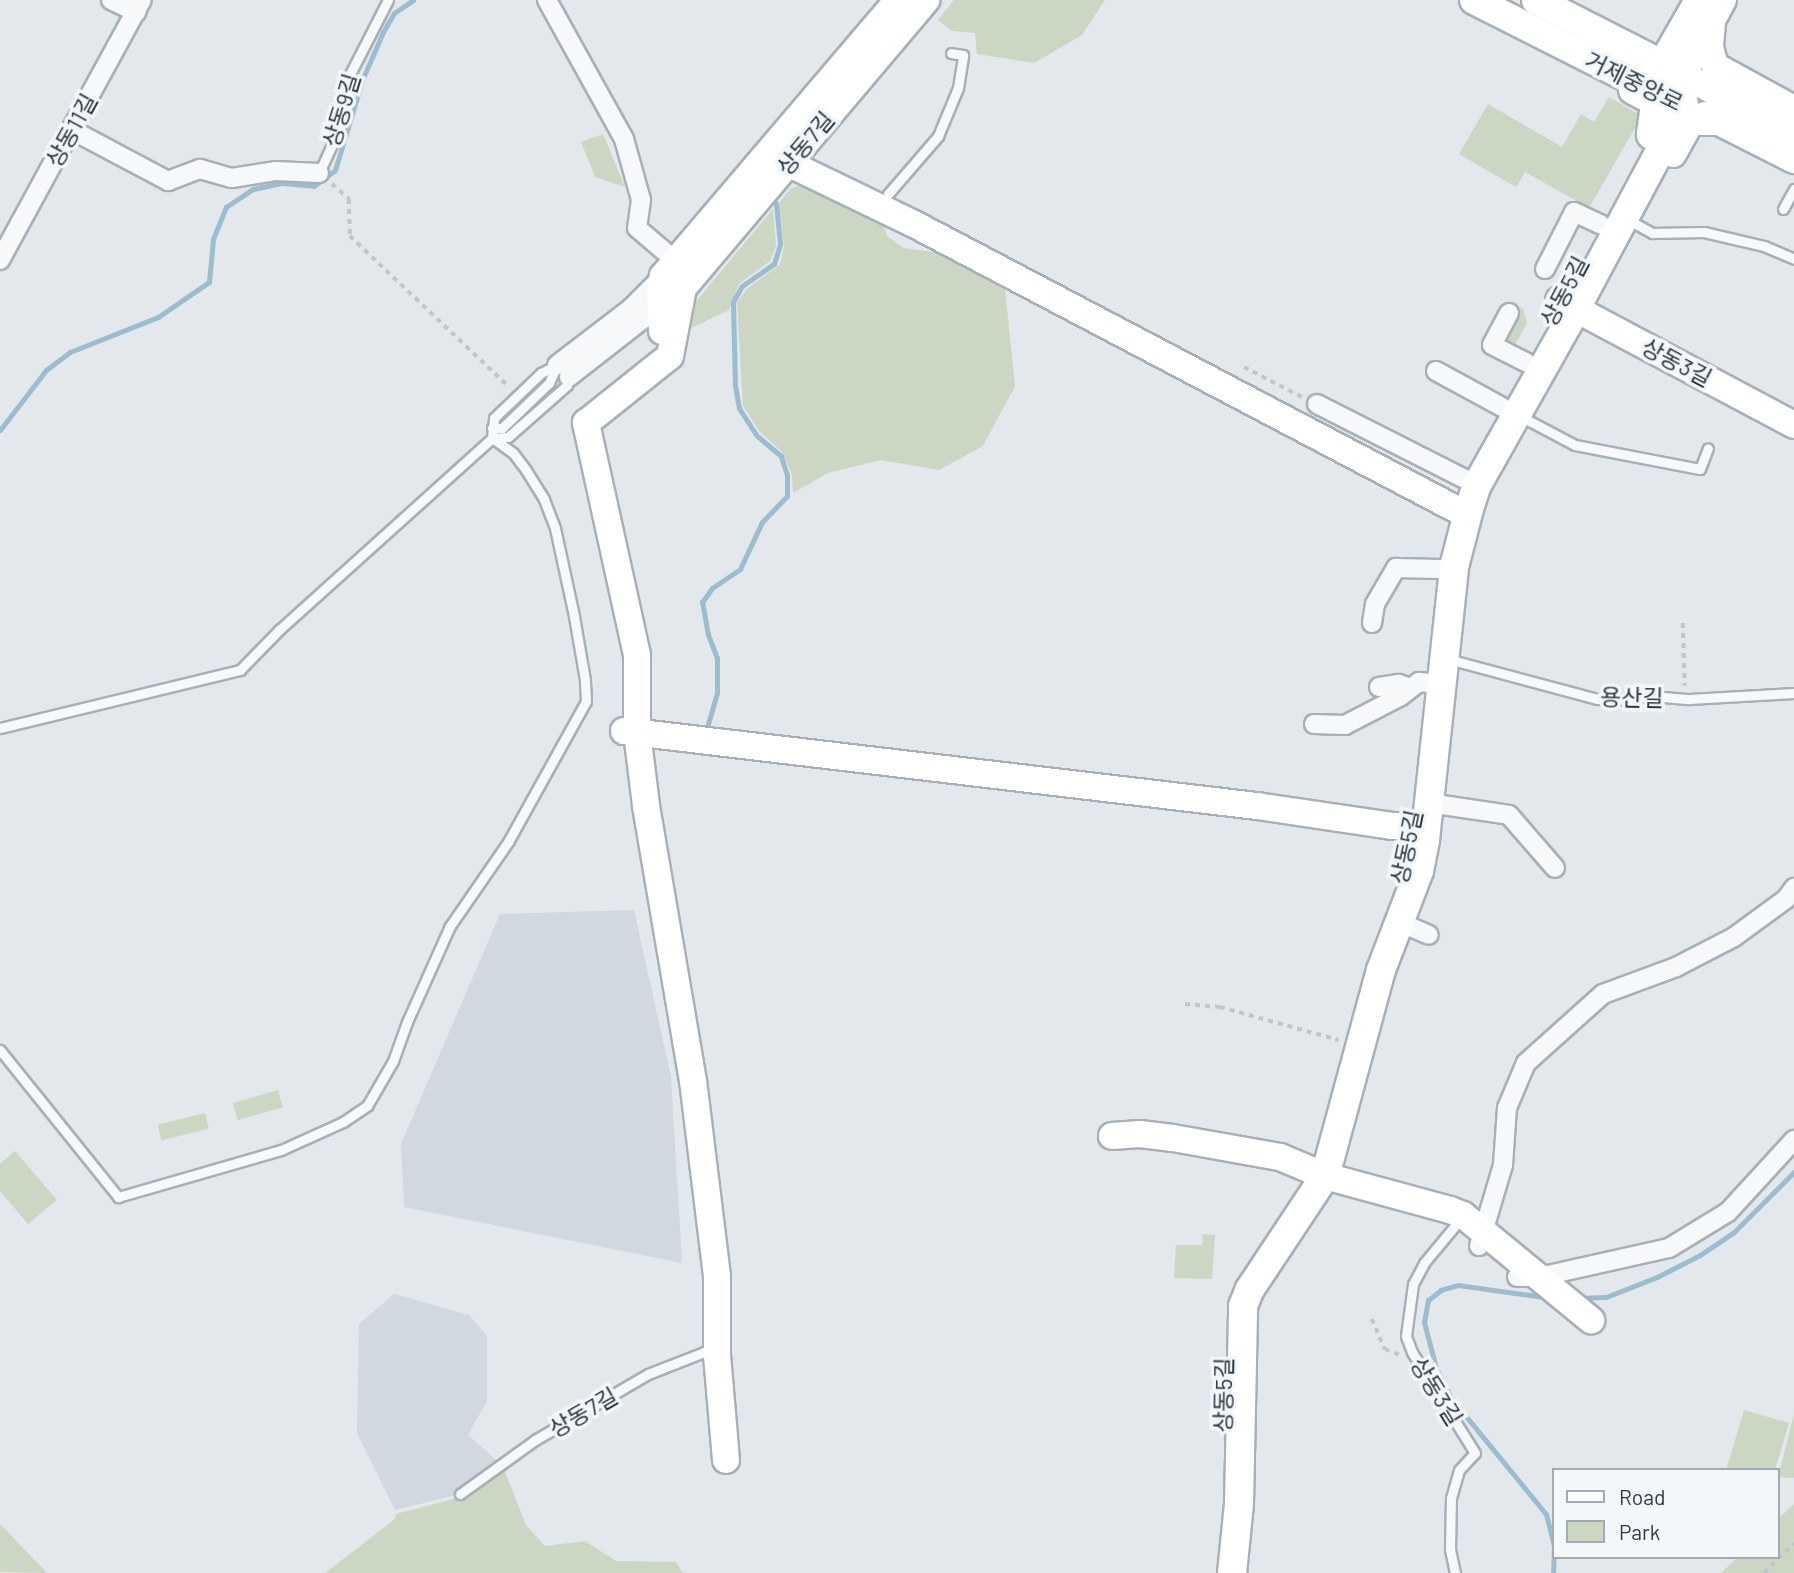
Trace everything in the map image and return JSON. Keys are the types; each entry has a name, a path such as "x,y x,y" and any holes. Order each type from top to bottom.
{"main road":[{"name":"거제중앙로","path":"1474,0 1675,102"},
{"name":"거제중앙로","path":"1536,0 1672,69"},
{"path":"1607,69 1614,80 1652,100 1659,138"},
{"path":"1659,138 1675,102 1661,71 1672,69"},
{"name":"상동5길","path":"1509,410 1526,362 1570,294 1600,224 1659,138"},
{"name":"상동5길","path":"1232,1573 1239,1504 1243,1306 1250,1289 1315,1178 1381,970 1419,871 1429,672 1440,569 1462,498 1570,294 1659,138"},
{"name":"상동5길","path":"1429,672 1454,567 1462,498"},
{"name":"상동5길","path":"1217,1573 1223,1504 1225,1306 1234,1280 1297,1197 1315,1178 1346,1042 1368,967 1421,827"}],"street":[{"path":"111,0 139,6"},
{"path":"547,0 624,139 641,200 636,228 675,274 660,307 660,354"},
{"name":"상동7길","path":"563,371 632,308 675,274 771,152 898,0"},
{"name":"상동7길","path":"771,152 926,0"},
{"path":"1672,69 1712,5"},
{"path":"1712,5 1710,47 1715,66 1794,109"},
{"name":"상동11길","path":"0,260 139,6"},
{"name":"거제중앙로","path":"1672,69 1794,133"},
{"name":"거제중앙로","path":"1675,102 1794,160"},
{"path":"1570,294 1596,290 1691,122 1719,122"},
{"name":"상동9길","path":"72,130 169,181 200,169 232,178 276,171 319,173"},
{"path":"771,152 888,194 1462,498"},
{"path":"771,152 1462,498"},
{"name":"상동7길","path":"660,354 673,344 678,301 675,274"},
{"name":"상동3길","path":"1570,294 1794,408"},
{"name":"상동3길","path":"1570,294 1794,425"},
{"path":"563,371 629,331 660,307"},
{"path":"1509,313 1492,345 1526,362"},
{"path":"629,331 647,330 660,354"},
{"path":"660,354 579,408 571,419 622,656 631,739 633,812 681,1084 703,1274 718,1460"},
{"path":"1436,372 1509,410"},
{"path":"1317,404 1462,498"},
{"path":"1372,623 1375,604 1396,568 1440,569"},
{"path":"1379,687 1399,684 1429,672"},
{"path":"1314,724 1345,725 1401,696 1429,672"},
{"path":"631,739 1421,827 1509,815 1555,868"},
{"path":"1482,1240 1503,1165 1507,1108 1527,1063 1603,994 1676,967 1734,937 1786,899 1794,888"},
{"path":"1401,923 1429,935"},
{"path":"1112,1142 1140,1134 1280,1157 1315,1178 1459,1222 1556,1300 1669,1248 1728,1212 1794,1140"}],"lane":[{"name":"상동9길","path":"319,173 340,127 348,78 388,0"},
{"path":"888,194 937,136 958,88 963,55 951,53"},
{"path":"1783,209 1794,189"},
{"path":"1634,223 1652,233 1704,232 1764,246 1794,259"},
{"path":"0,728 240,670 279,630 492,433 495,418 541,373 563,371 567,385 508,436 492,433"},
{"path":"1509,410 1575,445 1700,469 1708,448"},
{"path":"0,1050 118,1197 281,1150 344,1122 367,1107 393,1061 407,1022 450,926 508,842 586,701 576,627 555,528 544,499 526,470 492,433"},
{"name":"용산길","path":"1429,672 1597,699 1652,696 1685,699 1794,693"},
{"name":"상동3길","path":"1455,1573 1450,1549 1451,1498 1459,1470 1475,1453 1412,1352 1406,1336 1413,1284 1424,1263 1459,1222"},
{"name":"상동7길","path":"460,1494 535,1440 637,1381 710,1353"}],"path":[{"path":"319,173 349,199 350,236 508,386"},
{"path":"1244,367 1317,404"},
{"path":"1684,623 1685,699"},
{"path":"1185,1004 1220,1007 1346,1042"},
{"path":"1371,1319 1385,1349 1405,1356 1412,1352"},
{"path":"1780,1557 1794,1543"},
{"path":"1764,1573 1778,1559"}],"shaded area":[{"path":"634,910 671,1077 682,1263 404,1207 401,1144 500,914"},
{"path":"394,1294 469,1315 487,1336 487,1401 468,1435 501,1464 460,1494 395,1510 357,1433 359,1324"}],"green space":[{"path":"954,0 1105,0 1082,35 1034,63 977,54 975,33 952,31 938,20"},
{"path":"1609,97 1642,116 1589,208 1525,172 1516,187 1459,154 1488,104 1562,147 1581,114 1594,122"},
{"path":"603,134 625,187 595,177 581,142"},
{"path":"806,183 883,222 887,236 904,248 962,256 1005,289 1015,386 983,446 939,470 881,460 828,473 793,493 792,475 782,452 760,432 743,406 737,302 747,289 780,264 784,247 779,203 790,189"},
{"path":"773,209 776,246 770,261 739,284 729,310 689,329 693,305"},
{"path":"1508,301 1523,309 1527,323 1512,351 1501,345"},
{"path":"278,1090 283,1107 238,1120 233,1103"},
{"path":"205,1113 209,1129 161,1140 157,1125"},
{"path":"15,1151 57,1200 28,1224 0,1191 0,1164"},
{"path":"1203,1234 1215,1235 1212,1279 1174,1278 1176,1245 1202,1245"},
{"path":"1744,1410 1789,1423 1776,1468 1727,1468"},
{"path":"1794,1414 1794,1478 1780,1477"},
{"path":"504,1469 526,1525 545,1546 585,1541 616,1561 676,1562 683,1573 325,1573 395,1519 396,1514 461,1497"},
{"path":"1794,1504 1794,1573 1721,1573 1736,1559 1780,1559 1780,1517"},
{"path":"0,1524 29,1554 47,1573 0,1572"}],"waterway":[{"path":"0,430 46,370 70,352 158,317 209,282 213,239 226,207 253,189 282,183 314,186 335,170 363,78 383,32 394,13 413,0"},
{"path":"708,724 717,693 717,658 708,635 702,602 712,588 740,569 762,522 787,496 787,475 781,456 757,436 739,408 735,386 733,302 742,286 774,264 780,244 776,203"},
{"path":"1578,1298 1606,1297 1657,1277 1700,1255 1733,1233 1794,1172"},
{"path":"1551,1298 1458,1285 1441,1290 1428,1300 1424,1322 1436,1368 1451,1398 1546,1514 1552,1539"},
{"path":"1553,1573 1554,1559"}]}
